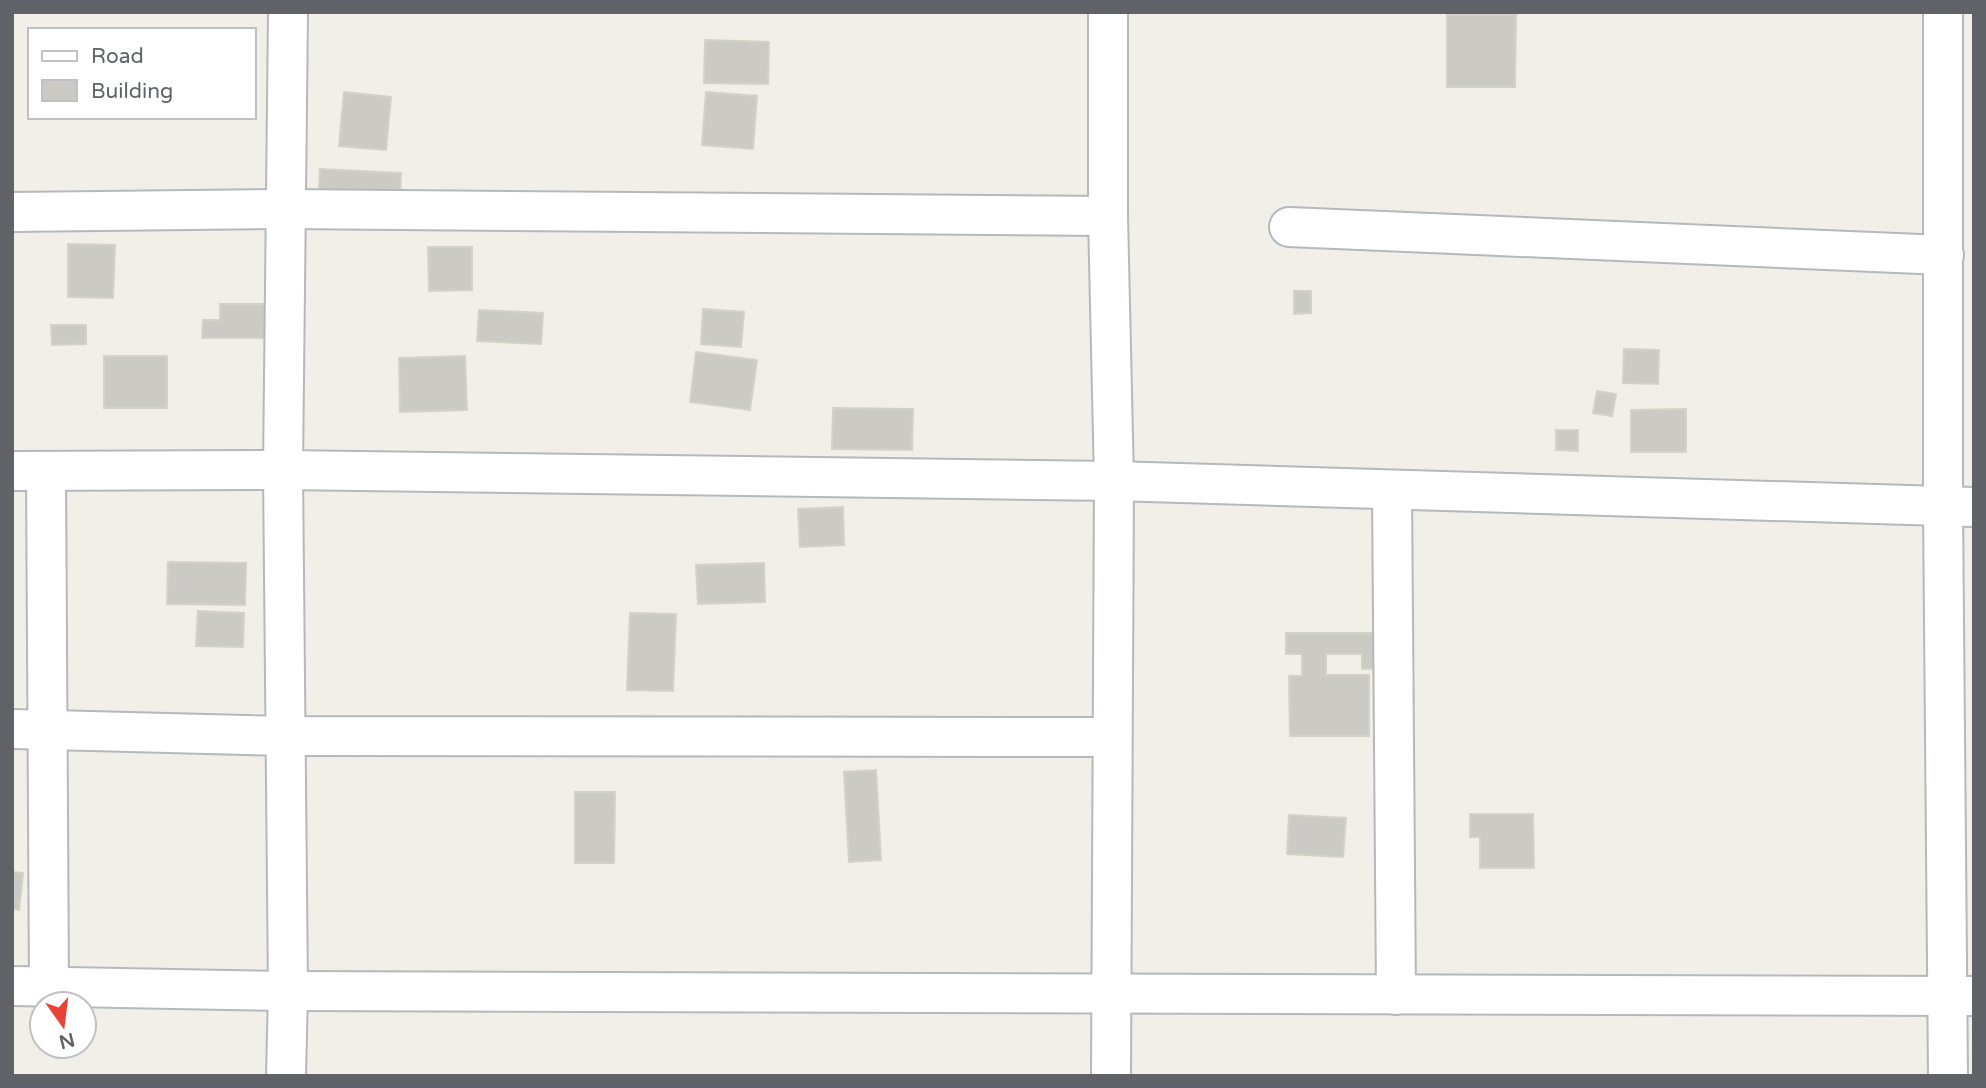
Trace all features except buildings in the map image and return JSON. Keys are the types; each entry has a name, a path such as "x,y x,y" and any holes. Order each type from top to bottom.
{"street":[{"path":"286,1076 288,991 283,470 288,12"},
{"path":"1108,12 1108,216 1114,481 1111,1076"},
{"path":"1943,12 1944,255 1958,507 1961,996 1948,1076"},
{"path":"12,212 285,209 1108,216"},
{"path":"1289,227 1944,255"},
{"path":"1958,507 1114,481 283,470 29,471 29,729 31,986 288,991 1961,996"},
{"path":"1392,490 1396,995"},
{"path":"29,729 286,736 1111,737"}]}
